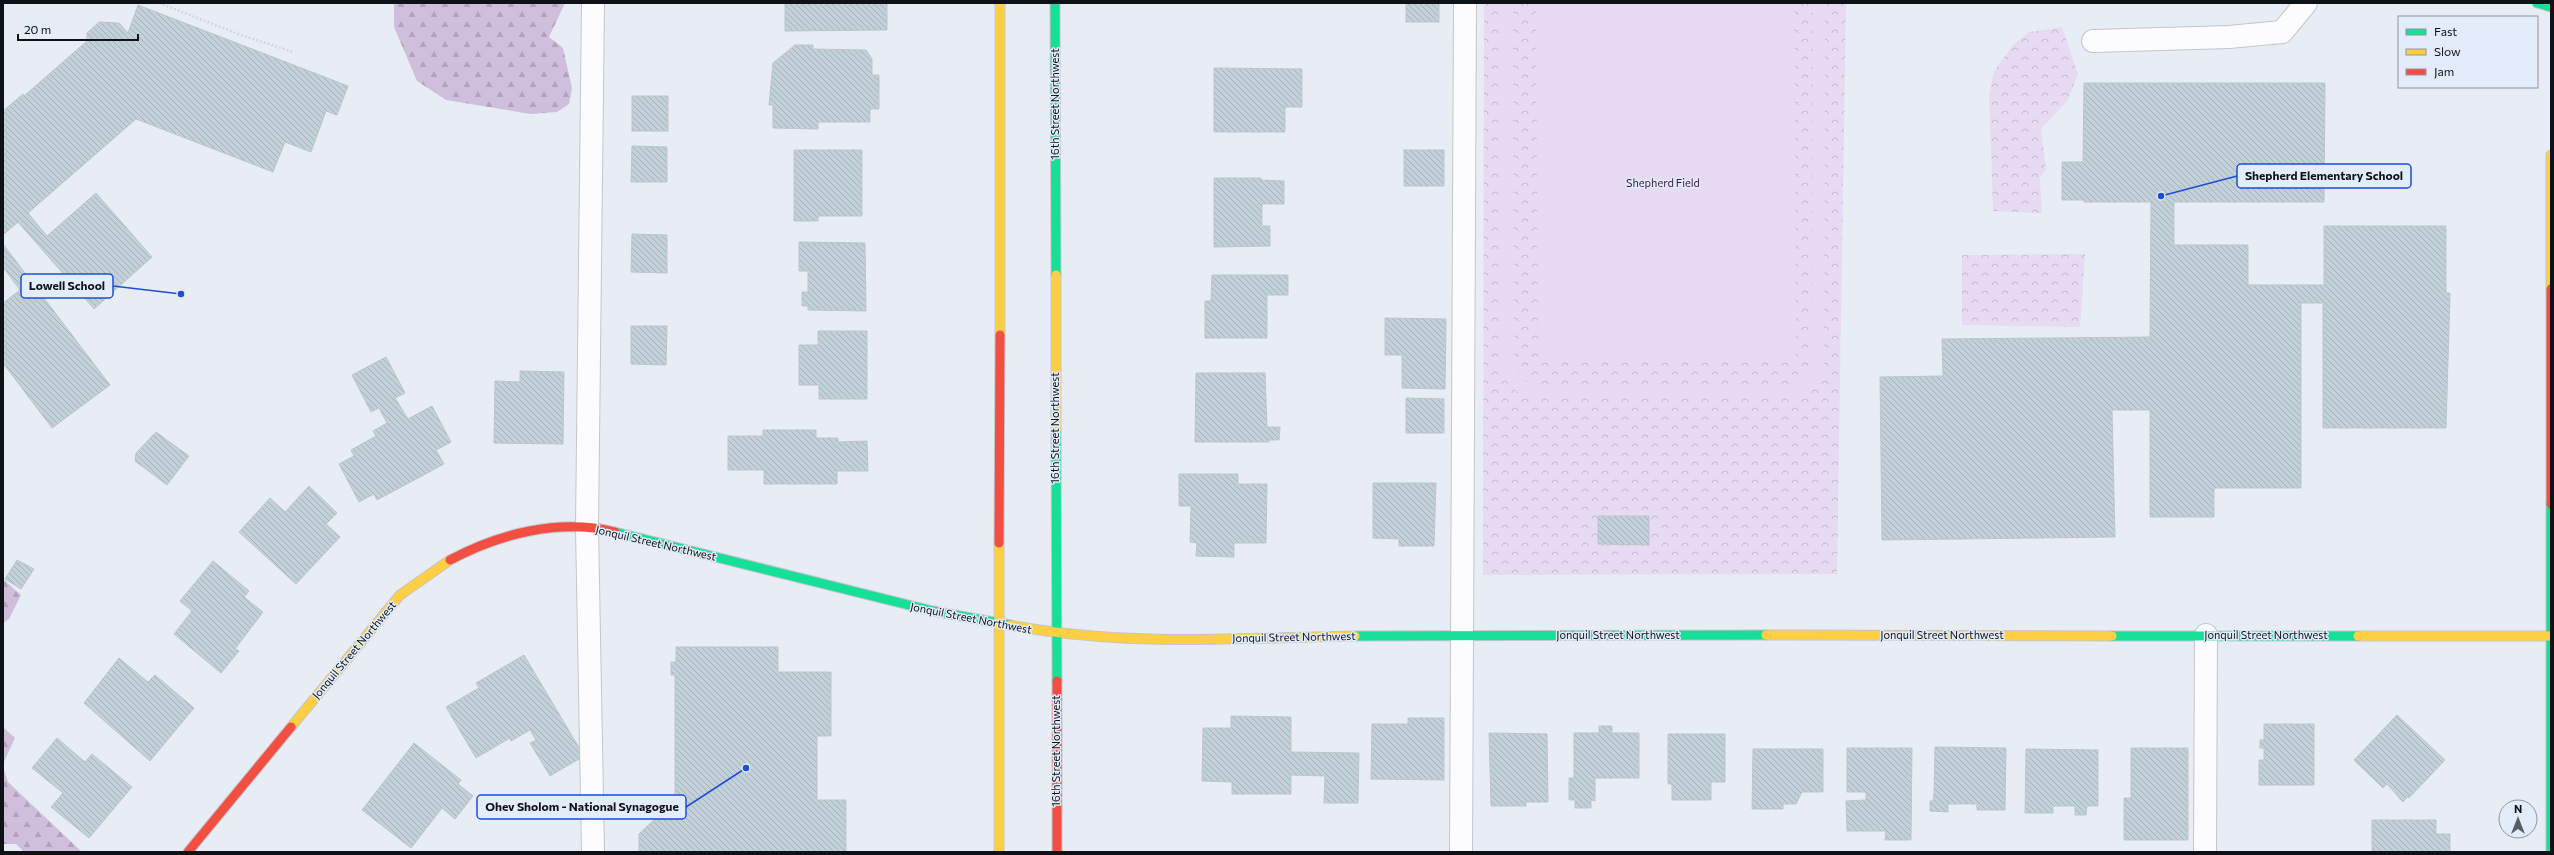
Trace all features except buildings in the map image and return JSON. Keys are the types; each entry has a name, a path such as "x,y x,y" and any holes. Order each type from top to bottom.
{"street":[{"path":"999,852 1000,3"},
{"name":"16th Street Northwest","path":"1055,3 1055,634 1057,852"},
{"path":"2537,3 2551,7"},
{"path":"2551,155 2551,852"},
{"name":"Jonquil Street Northwest","path":"188,852 390,605 422,576 459,553 500,537 538,529 587,528 611,531 933,611 1055,634 1133,639 1461,635 2551,636"}],"lane":[{"path":"593,3 587,528 593,852"},
{"path":"1461,852 1465,3"},
{"path":"2093,41 2229,37 2282,32 2306,3"},
{"path":"2205,852 2206,635"}],"path":[{"path":"159,3 241,35 293,52"}],"green space":[{"path":"394,3 565,3 549,37 563,48 572,88 569,104 557,112 531,114 446,100 417,81 394,27"},
{"name":"Shepherd Field","path":"1484,3 1846,3 1837,574 1483,575"},
{"path":"1502,3 1513,3 1514,365 1520,379 1533,384 1793,384 1808,378 1812,366 1813,3 1825,3 1824,366 1821,378 1815,387 1806,393 1794,396 1532,396 1520,393 1511,387 1505,378 1502,366"},
{"path":"1536,3 1794,3 1796,357 1538,357"},
{"path":"2062,27 2078,74 2068,100 2041,129 2046,170 2040,177 2042,213 1993,211 1989,95 1994,71 2014,44 2029,32"},
{"path":"2085,254 2080,327 1962,325 1962,255"},
{"path":"3,579 21,595 9,619 3,623"},
{"path":"3,727 15,738 3,764"},
{"path":"3,767 8,782 82,852 24,852 16,844 3,844"}],"traffic: fast":[{"path":"1055,3 1056,275"},
{"path":"2537,3 2551,7"},
{"path":"1056,430 1057,681"},
{"path":"2551,504 2551,852"},
{"path":"615,532 933,611 1010,625"},
{"path":"1355,636 1766,635"},
{"path":"2112,636 2358,636"}],"traffic: slow":[{"path":"1000,3 1000,335"},
{"path":"2551,155 2551,289"},
{"path":"1056,275 1056,430"},
{"path":"999,543 999,852"},
{"path":"291,727 400,595 450,560"},
{"path":"1010,625 1053,632 1138,639 1182,640 1355,636"},
{"path":"1766,635 2112,636"},
{"path":"2358,636 2551,636"}],"traffic: jam":[{"path":"2551,289 2551,504"},
{"path":"999,543 1000,335"},
{"path":"450,560 489,543 530,531 572,527 594,528 615,532"},
{"path":"1057,681 1057,852"},
{"path":"188,852 291,727"}],"place":[{"name":"Shepherd Elementary School","path":"2161,196"},
{"name":"Lowell School","path":"181,294"},
{"name":"Ohev Sholom - National Synagogue","path":"746,768"}]}
